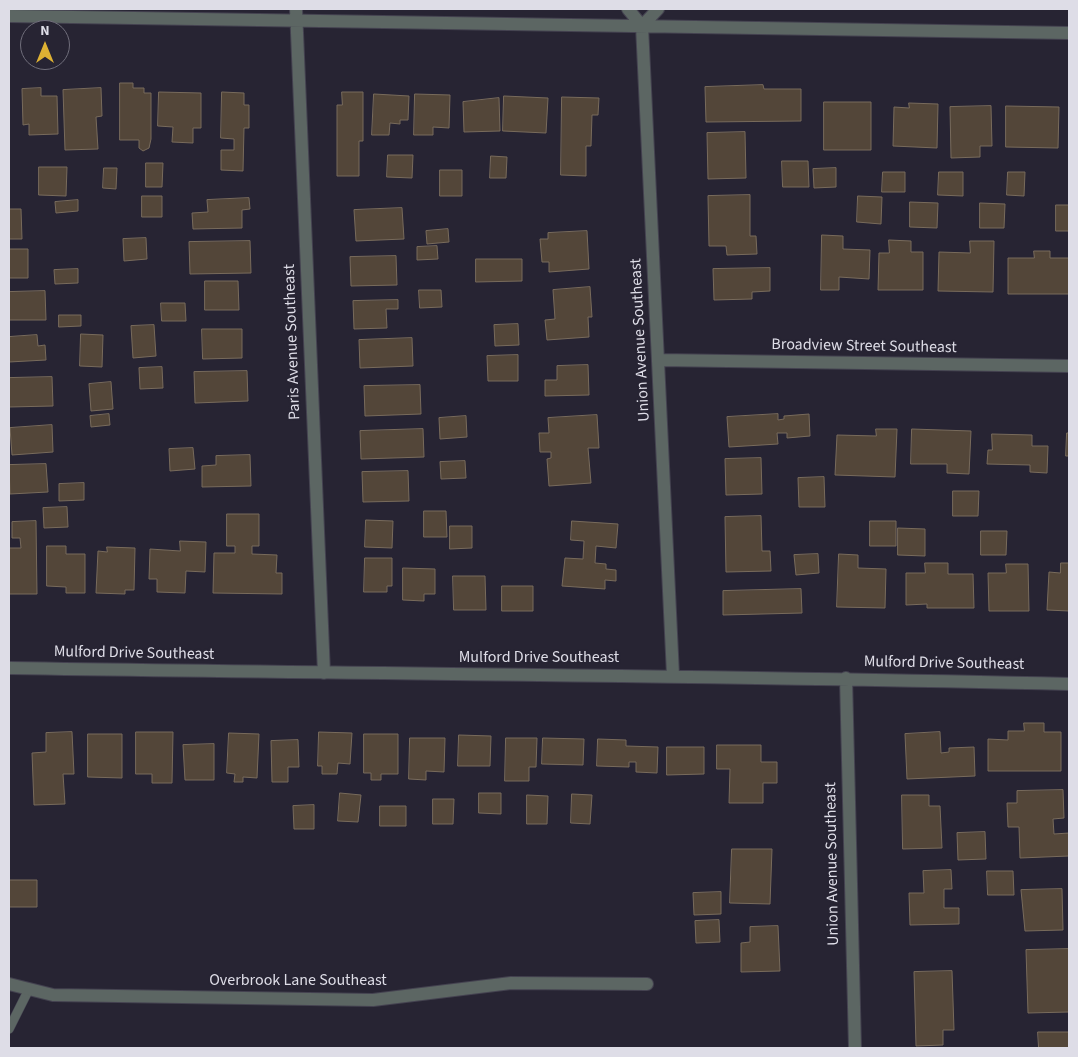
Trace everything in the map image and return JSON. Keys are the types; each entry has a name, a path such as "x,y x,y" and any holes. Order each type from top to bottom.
{"street":[{"path":"628,9 642,26"},
{"path":"642,26 658,9"},
{"path":"9,16 296,15 642,26 1069,33"},
{"name":"Paris Avenue Southeast","path":"296,15 324,673"},
{"name":"Union Avenue Southeast","path":"642,26 673,675"},
{"name":"Broadview Street Southeast","path":"659,360 1069,366"},
{"name":"Mulford Drive Southeast","path":"9,668 324,673 673,675 1069,684"},
{"name":"Union Avenue Southeast","path":"846,678 855,1048"},
{"name":"Overbrook Lane Southeast","path":"9,984 53,995 373,1000 511,983 648,984"}],"lane":[{"path":"9,1029 29,989"}],"building":[{"path":"120,83 133,83 133,88 144,88 144,93 151,93 151,139 149,148 143,151 139,148 139,140 120,140"},
{"path":"763,85 764,89 801,89 801,121 706,122 705,87"},
{"path":"41,88 41,96 57,96 58,134 29,135 29,124 23,125 22,89"},
{"path":"101,88 102,116 96,117 98,149 65,150 63,90"},
{"path":"159,92 201,93 201,128 193,128 193,143 172,142 173,127 158,126"},
{"path":"222,92 244,93 244,105 249,105 249,128 244,128 243,171 221,170 221,150 234,150 234,139 221,138"},
{"path":"342,92 363,92 363,141 359,141 359,176 337,176 337,105 342,105"},
{"path":"374,94 409,96 408,120 400,120 400,124 390,123 389,135 372,135"},
{"path":"415,94 450,95 449,128 433,127 433,135 414,135"},
{"path":"504,96 548,98 546,133 503,131"},
{"path":"562,97 599,98 598,115 592,115 591,146 586,146 586,176 561,175"},
{"path":"499,98 500,131 464,132 463,102"},
{"path":"824,102 871,102 871,150 824,150"},
{"path":"909,103 938,104 937,148 893,146 894,107 909,108"},
{"path":"991,106 992,146 980,146 980,157 951,158 950,107"},
{"path":"1006,106 1059,107 1058,148 1006,147"},
{"path":"745,132 746,178 708,179 707,133"},
{"path":"388,155 413,155 412,178 387,177"},
{"path":"491,156 507,157 506,178 490,178"},
{"path":"782,161 808,161 809,187 783,187"},
{"path":"146,163 163,163 162,187 146,187"},
{"path":"39,167 67,167 66,196 39,195"},
{"path":"104,168 117,168 116,189 103,188"},
{"path":"836,168 836,187 814,188 813,169"},
{"path":"440,170 462,170 462,196 440,196"},
{"path":"883,172 905,172 905,192 882,192"},
{"path":"939,172 963,172 963,196 938,195"},
{"path":"1008,172 1025,172 1024,196 1007,195"},
{"path":"750,195 750,236 756,236 757,254 727,255 726,246 709,246 708,196"},
{"path":"142,196 162,196 162,217 142,217"},
{"path":"858,196 882,197 881,224 857,222"},
{"path":"249,198 250,209 242,210 242,228 193,229 192,213 208,212 207,200"},
{"path":"78,200 78,211 56,213 55,202"},
{"path":"910,202 938,203 937,228 910,227"},
{"path":"980,203 1005,204 1004,228 980,228"},
{"path":"1056,205 1069,205 1069,231 1056,231"},
{"path":"402,208 404,239 356,241 354,210"},
{"path":"9,209 21,209 22,239 9,239"},
{"path":"448,229 449,242 427,244 426,231"},
{"path":"587,231 589,269 549,272 549,262 542,262 540,239 548,239 548,233"},
{"path":"822,235 843,236 843,249 870,250 869,279 839,277 839,290 821,290"},
{"path":"146,238 147,259 124,261 123,239"},
{"path":"889,240 911,241 911,252 923,252 923,290 878,290 879,253 889,253"},
{"path":"250,241 251,273 190,274 189,242"},
{"path":"970,241 994,241 993,292 938,291 939,252 970,253"},
{"path":"437,246 438,259 417,260 417,247"},
{"path":"9,249 28,249 28,278 9,278"},
{"path":"1034,251 1050,251 1050,258 1069,258 1069,294 1008,294 1008,258 1034,258"},
{"path":"396,256 397,285 351,286 350,257"},
{"path":"476,259 522,259 522,281 476,282"},
{"path":"770,268 770,291 752,292 752,299 714,300 713,269"},
{"path":"78,269 78,283 55,284 54,270"},
{"path":"205,281 238,281 239,310 205,310"},
{"path":"590,287 592,317 588,317 589,337 547,340 545,320 555,319 553,290"},
{"path":"419,290 441,290 442,307 420,308"},
{"path":"45,291 46,320 9,320 9,292"},
{"path":"398,300 398,309 386,309 387,328 354,329 353,301"},
{"path":"161,303 185,303 186,321 162,321"},
{"path":"59,315 81,315 81,326 59,327"},
{"path":"518,324 519,345 495,346 494,325"},
{"path":"154,325 156,356 133,358 131,326"},
{"path":"202,329 242,329 242,358 203,359"},
{"path":"81,334 103,335 102,367 80,366"},
{"path":"37,335 38,346 45,345 46,360 9,362 9,337"},
{"path":"412,338 413,366 360,368 359,340"},
{"path":"518,355 518,381 488,381 487,356"},
{"path":"588,365 589,395 545,396 545,380 557,380 557,366"},
{"path":"162,367 163,388 140,389 139,368"},
{"path":"247,371 248,401 195,403 194,372"},
{"path":"52,377 53,406 9,407 9,378"},
{"path":"111,382 113,409 91,411 89,384"},
{"path":"420,385 421,414 365,416 364,386"},
{"path":"109,414 110,425 91,427 90,416"},
{"path":"778,414 778,420 784,419 784,416 809,414 810,436 787,438 787,433 777,433 778,444 729,447 727,417"},
{"path":"597,415 599,448 588,448 591,483 549,486 547,459 551,458 551,452 540,452 539,433 549,433 548,418"},
{"path":"466,416 467,437 440,439 439,418"},
{"path":"52,425 53,452 12,455 10,428"},
{"path":"423,429 424,457 361,459 360,431"},
{"path":"876,429 897,429 895,477 835,475 837,435 876,436"},
{"path":"912,429 971,431 969,474 947,473 947,464 911,464"},
{"path":"1067,433 1069,433 1069,456 1066,456"},
{"path":"992,434 1032,435 1032,446 1048,446 1047,473 1030,472 1030,465 987,464 988,450 992,450"},
{"path":"193,448 195,469 170,471 169,449"},
{"path":"250,455 251,486 202,487 202,466 216,465 216,456"},
{"path":"761,458 762,494 726,495 725,459"},
{"path":"465,461 466,478 441,479 440,462"},
{"path":"46,464 48,492 10,494 9,465"},
{"path":"408,471 409,501 363,502 362,472"},
{"path":"824,477 825,507 799,507 798,478"},
{"path":"84,483 84,500 59,501 59,484"},
{"path":"953,491 979,491 978,516 953,516"},
{"path":"67,507 68,527 44,528 43,508"},
{"path":"424,511 446,511 447,537 424,537"},
{"path":"227,514 259,514 259,546 252,546 252,554 277,555 276,573 282,573 282,594 213,593 214,553 235,553 235,546 227,546"},
{"path":"761,516 762,551 770,551 771,571 726,572 725,517"},
{"path":"366,520 393,521 392,548 365,547"},
{"path":"36,521 37,594 9,594 9,548 21,548 20,538 12,538 12,522"},
{"path":"572,521 618,524 616,548 596,546 595,563 606,564 606,569 616,570 616,581 605,580 605,589 562,586 565,558 583,559 584,541 571,540"},
{"path":"870,521 896,521 896,546 870,546"},
{"path":"450,526 472,526 472,548 450,549"},
{"path":"898,528 925,529 925,556 898,555"},
{"path":"981,531 1007,531 1006,555 981,555"},
{"path":"180,541 206,542 205,572 186,571 185,593 157,592 157,579 149,579 150,549 180,551"},
{"path":"47,546 66,546 66,554 85,554 85,593 66,593 66,587 47,586"},
{"path":"107,547 135,548 134,590 125,590 125,594 96,593 98,551 107,552"},
{"path":"818,554 819,573 796,575 794,555"},
{"path":"839,554 858,555 858,568 886,569 885,608 837,607"},
{"path":"365,558 392,558 392,586 387,586 387,592 364,592"},
{"path":"925,563 948,563 948,574 973,574 974,608 927,608 927,604 906,605 906,573 925,573"},
{"path":"1061,563 1069,563 1069,611 1047,610 1049,572 1060,573"},
{"path":"1006,564 1028,564 1029,611 989,611 988,573 1006,573"},
{"path":"403,568 435,569 435,594 424,594 424,601 403,600"},
{"path":"453,576 485,576 486,610 454,610"},
{"path":"502,586 533,586 533,611 502,611"},
{"path":"801,589 802,613 723,615 723,591"},
{"path":"1024,723 1044,723 1044,732 1061,732 1061,771 988,771 988,739 1008,740 1008,731 1024,731"},
{"path":"72,732 74,774 63,774 65,804 34,805 32,753 46,752 46,733"},
{"path":"136,732 173,732 172,783 152,783 152,774 136,774"},
{"path":"319,732 352,733 350,764 338,763 337,774 322,774 322,766 318,766"},
{"path":"940,732 941,753 949,752 949,748 974,747 975,776 907,779 905,734"},
{"path":"229,733 259,734 257,778 243,777 243,782 234,782 235,774 227,773"},
{"path":"88,734 122,734 122,778 88,777"},
{"path":"364,734 398,734 398,774 381,774 381,780 371,780 371,773 364,773"},
{"path":"459,735 491,736 490,766 458,766"},
{"path":"410,738 445,738 444,772 426,771 426,780 409,779"},
{"path":"506,738 537,738 536,767 529,767 529,781 505,781"},
{"path":"543,738 584,739 583,765 542,764"},
{"path":"598,739 626,740 626,746 658,747 657,773 636,772 636,762 629,762 629,767 597,766"},
{"path":"298,740 299,767 288,767 288,782 272,782 271,741"},
{"path":"214,744 214,780 185,780 183,745"},
{"path":"717,745 761,745 761,762 777,762 777,783 763,783 763,803 729,803 730,769 717,769"},
{"path":"667,747 704,747 704,774 667,775"},
{"path":"1063,790 1064,818 1053,819 1054,834 1069,833 1069,856 1020,858 1019,827 1008,827 1007,803 1017,803 1017,791"},
{"path":"340,793 361,795 358,822 338,821"},
{"path":"479,793 501,793 501,814 479,813"},
{"path":"572,794 592,795 590,824 571,823"},
{"path":"527,795 548,796 547,824 527,824"},
{"path":"902,795 929,795 929,806 940,806 942,848 903,849"},
{"path":"433,799 454,799 453,824 433,824"},
{"path":"314,805 314,829 294,829 293,806"},
{"path":"380,806 406,806 406,826 380,826"},
{"path":"985,832 986,859 958,860 957,833"},
{"path":"732,849 772,849 770,904 730,903"},
{"path":"951,870 952,889 944,889 944,908 959,908 959,924 910,925 909,893 924,893 923,871"},
{"path":"987,871 1013,871 1014,895 988,895"},
{"path":"9,880 37,880 37,907 9,907"},
{"path":"1062,889 1063,930 1025,931 1021,890"},
{"path":"721,892 721,914 694,915 693,893"},
{"path":"719,920 720,942 696,943 695,921"},
{"path":"778,926 780,971 741,972 741,943 750,942 750,927"},
{"path":"1069,949 1069,1012 1028,1013 1026,950"},
{"path":"952,971 954,1030 943,1030 943,1045 916,1046 914,972"},
{"path":"1038,1032 1069,1032 1069,1048 1039,1048"}]}
